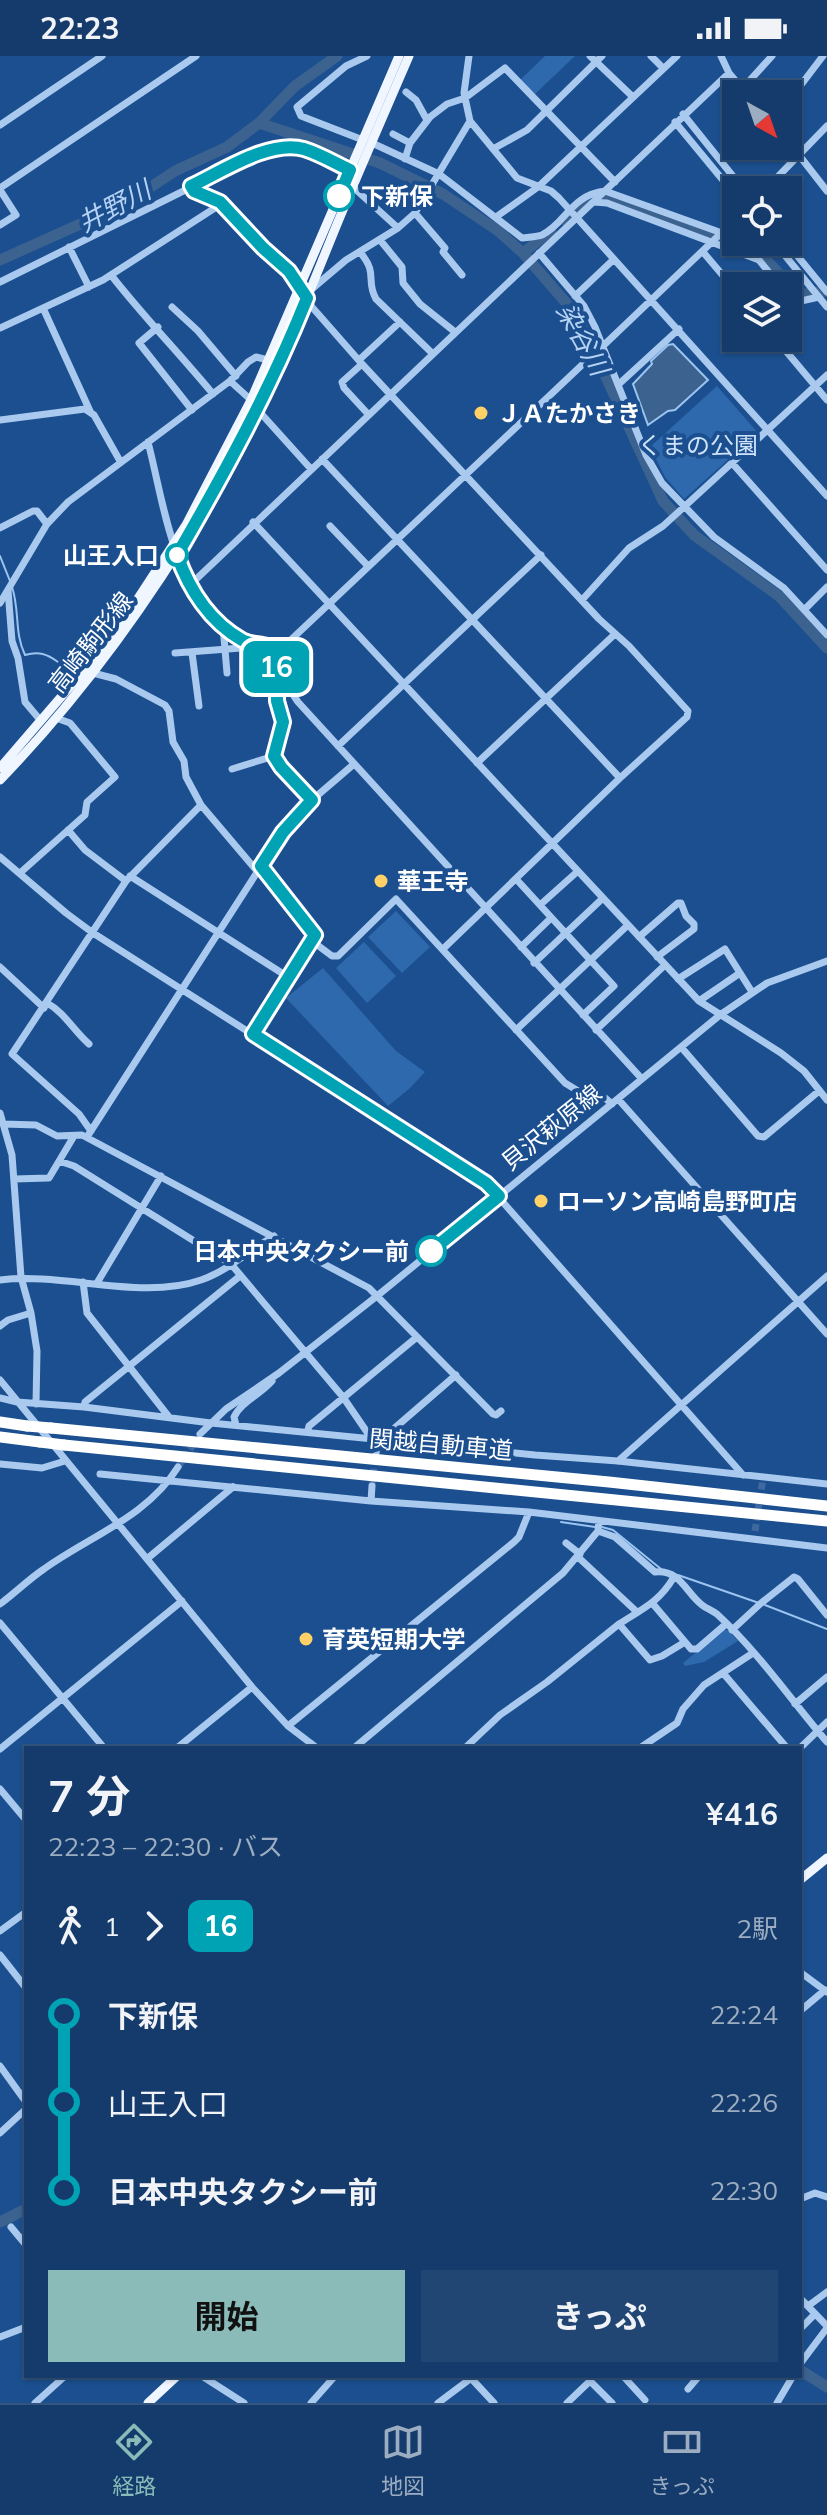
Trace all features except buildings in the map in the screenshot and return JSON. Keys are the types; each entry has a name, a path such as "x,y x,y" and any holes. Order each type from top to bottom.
{"highway":[{"name":"関越自動車道","path":"0,1422 827,1506"},
{"name":"関越自動車道","path":"0,1437 827,1521"}],"main road":[{"path":"367,143 399,56"},
{"path":"354,169 409,56"},
{"name":"高崎駒形線","path":"0,780 93,673 177,555 232,460 257,409 353,187 354,169"},
{"name":"高崎駒形線","path":"0,768 86,668 137,600 186,525 251,400 354,169"},
{"path":"802,1878 827,1858"},
{"path":"148,2403 175,2378"}],"street":[{"path":"0,125 102,56"},
{"path":"14,218 15,213 0,189 196,56"},
{"path":"367,56 346,66 297,107 301,116 438,176 522,238 541,235 594,202 729,73"},
{"path":"469,56 464,84 470,121 517,178 551,191 573,214 827,496"},
{"path":"651,56 663,68"},
{"path":"496,217 538,187 677,56"},
{"path":"721,56 735,80"},
{"path":"753,80 772,56"},
{"path":"802,84 823,56"},
{"path":"493,149 527,130 596,58 633,97"},
{"path":"405,159 410,143 427,120 447,104 465,98 505,68 615,182"},
{"path":"406,92 416,100 427,120"},
{"path":"683,114 733,176"},
{"path":"309,294 360,252 398,228 415,213 470,121"},
{"path":"675,122 722,179"},
{"path":"802,155 827,126"},
{"path":"393,134 410,143"},
{"path":"0,282 262,152 289,147 303,149 354,169"},
{"path":"780,176 797,160"},
{"path":"802,160 827,191"},
{"path":"191,186 194,191 220,202 309,294 312,307 360,362 582,600 629,646 689,715 443,949"},
{"path":"353,187 398,228"},
{"path":"190,585 538,254 594,192 605,191 722,234 604,345"},
{"path":"594,202 607,203 759,260 769,272"},
{"path":"0,328 111,275 221,205"},
{"path":"415,213 430,228 445,248 443,252 462,275"},
{"path":"0,225 14,218 25,219"},
{"path":"380,240 402,267 403,283 420,304 455,332"},
{"path":"69,247 89,287"},
{"path":"360,252 372,271 372,292 376,299 432,353"},
{"path":"703,252 722,274"},
{"path":"538,254 584,306 604,345 646,455 662,483 714,537 784,588 827,635"},
{"path":"785,256 827,307"},
{"path":"798,256 826,288"},
{"path":"575,296 613,260"},
{"path":"111,275 213,394"},
{"path":"802,301 819,297"},
{"path":"172,307 198,331 251,400"},
{"path":"43,308 90,411 120,461"},
{"path":"368,414 342,382 400,322"},
{"path":"158,327 139,343 192,410"},
{"path":"619,384 679,329"},
{"path":"787,352 827,400"},
{"path":"0,603 47,524 68,502 213,394 248,362 256,357 268,360"},
{"path":"312,800 274,756 283,722 277,701 277,653 583,364"},
{"path":"582,600 629,548 683,508 827,375"},
{"path":"0,420 85,409 90,411"},
{"path":"257,409 311,469"},
{"path":"148,442 177,555 195,595 223,626 247,642 269,645 277,653 283,677 292,695 642,1079"},
{"path":"322,459 620,778"},
{"path":"732,463 827,570"},
{"path":"0,528 33,511 37,511 47,524"},
{"path":"253,522 699,1001 781,1053 804,1071 826,1100"},
{"path":"330,526 367,565"},
{"path":"338,746 541,555"},
{"path":"805,609 827,587"},
{"path":"8,590 12,641 25,702 41,721"},
{"path":"223,626 227,673"},
{"path":"477,763 615,634"},
{"path":"175,653 241,648 247,642"},
{"path":"192,653 199,706"},
{"path":"93,673 116,679 165,705 169,711 173,742 201,805 315,935 253,1034"},
{"path":"20,873 85,815 87,802 115,777 70,723 56,718"},
{"path":"232,769 274,756"},
{"path":"4,1124 36,1125 57,1136 89,1134 283,832 312,800 354,764"},
{"path":"201,805 128,879 12,1054 79,1114 89,1134 369,1288 493,1414 501,1411"},
{"path":"68,830 85,850 128,879 288,977"},
{"path":"0,857 93,933 486,1183 743,1475"},
{"path":"540,905 578,871"},
{"path":"517,880 614,986 583,1015"},
{"path":"534,963 603,898"},
{"path":"312,941 332,956 338,956 396,899 565,1083 583,1094 615,1101 827,1334"},
{"path":"639,937 681,903 694,929 657,957"},
{"path":"521,947 551,918"},
{"path":"516,1030 628,925"},
{"path":"678,979 725,949 752,992"},
{"name":"貝沢萩原線","path":"200,1434 226,1409 279,1373 377,1296 720,1015 752,992 783,976 827,961"},
{"path":"596,1030 665,965"},
{"path":"0,967 46,1005 61,1012 70,1026 89,1044"},
{"path":"699,1001 740,973"},
{"path":"681,1047 758,1136 764,1137 819,1091"},
{"path":"0,1113 14,1179 21,1277 37,1351 36,1404"},
{"path":"14,1179 46,1179 74,1136"},
{"path":"59,1161 74,1166 231,1264 377,1439 376,1453"},
{"path":"97,1283 161,1176"},
{"path":"0,1280 21,1277 182,1285 214,1275 274,1236"},
{"path":"84,1407 85,1402 240,1276"},
{"path":"618,1461 827,1276"},
{"path":"83,1282 87,1313 169,1417"},
{"path":"0,1326 8,1320 31,1313"},
{"path":"308,1430 417,1337"},
{"path":"236,1425 235,1413 264,1390 279,1373"},
{"path":"377,1439 456,1375"},
{"path":"0,1380 252,1687 288,1726 314,1746"},
{"path":"0,1398 211,1423 308,1430 827,1484"},
{"path":"2,1467 42,1468 65,1461"},
{"path":"0,1604 43,1569 142,1508 170,1480 178,1467"},
{"path":"100,1474 371,1501 529,1512 754,1536 827,1548"},
{"path":"371,1501 372,1486"},
{"path":"148,1558 233,1487"},
{"path":"288,1726 514,1542 529,1512"},
{"path":"356,1746 563,1573 598,1531 599,1521"},
{"path":"598,1531 615,1537 650,1569 680,1579 700,1603 718,1615 753,1653 827,1742"},
{"path":"566,1543 637,1612"},
{"path":"467,1746 500,1715 619,1624 653,1604 674,1577"},
{"path":"653,1604 691,1649 697,1649 729,1627 794,1577 827,1615"},
{"path":"0,1749 182,1601"},
{"path":"0,1623 102,1746"},
{"path":"619,1624 650,1660 685,1642"},
{"path":"643,1746 671,1729 704,1685 753,1653"},
{"path":"723,1673 785,1746"},
{"path":"795,1704 827,1677"},
{"path":"179,1746 252,1687"},
{"path":"802,1746 827,1722"},
{"path":"0,1789 24,1818"},
{"path":"0,1931 24,1913"},
{"path":"0,1955 24,1985"},
{"path":"802,1973 826,1991 802,2009"},
{"path":"0,2066 24,2099"},
{"path":"0,2133 24,2111"},
{"path":"802,2198 815,2193 826,2195"},
{"path":"11,2227 24,2243"},
{"path":"808,2306 827,2292"},
{"path":"802,2300 827,2327 802,2361"},
{"path":"802,2327 815,2314"},
{"path":"0,2337 24,2328"},
{"path":"35,2403 63,2378"},
{"path":"208,2378 244,2403"},
{"path":"311,2403 333,2378"},
{"path":"438,2403 469,2378"},
{"path":"471,2378 494,2403"},
{"path":"567,2403 590,2378 612,2403"},
{"path":"625,2378 645,2400"},
{"path":"688,2389 697,2378"},
{"path":"777,2403 792,2378"}],"green space":[{"path":"545,56 575,56 534,95 520,80"},
{"name":"くまの公園","path":"717,386 758,433 684,499 665,477 650,447"},
{"path":"396,911 430,947 402,973 368,937"},
{"path":"364,942 396,976 367,1003 336,968"},
{"path":"323,968 396,1051 425,1072 388,1106 286,998"},
{"path":"723,1630 728,1630 738,1641 704,1662 685,1666 683,1663"}],"shaded area":[{"path":"673,344 708,380 675,410 668,411 648,425 633,384 652,364 651,361"}],"waterway":[{"name":"井野川","path":"0,260 125,204 175,171 227,147 259,123 295,86 337,56"},
{"name":"染谷川","path":"259,123 380,163 443,194 497,230 523,253 574,312 663,501 694,535 779,596 827,648"},
{"path":"604,197 759,252 794,290 804,294 827,291"},
{"path":"564,220 585,202"},
{"path":"523,253 551,231"},
{"path":"0,556 10,581"},
{"path":"12,587 19,638 25,655 43,654 58,662"},
{"path":"561,1522 595,1527"},
{"path":"602,1527 613,1530 661,1569"},
{"path":"678,1575 759,1603"},
{"path":"765,1605 827,1629"},
{"path":"0,2222 24,2210"},
{"path":"802,2371 827,2387"}],"tunnel":[{"path":"178,1467 197,1439"},
{"path":"372,1486 375,1456"},
{"path":"755,1531 763,1478"}],"bus line":[{"name":"16","path":"339,196 350,170 303,149 289,147 262,152 191,186 194,191 220,202 289,271 307,298 232,460 177,555 195,595 223,626 243,641 269,645 277,653 277,701 283,722 274,756 312,800 283,832 261,866 315,935 253,1034 486,1183 499,1196 431,1251"}],"place":[{"name":"下新保","path":"339,196"},
{"name":"ＪＡたかさき","path":"481,413"},
{"name":"山王入口","path":"177,555"},
{"name":"華王寺","path":"381,881"},
{"name":"ローソン高崎島野町店","path":"541,1201"},
{"name":"日本中央タクシー前","path":"431,1251"},
{"name":"育英短期大学","path":"306,1639"}]}
